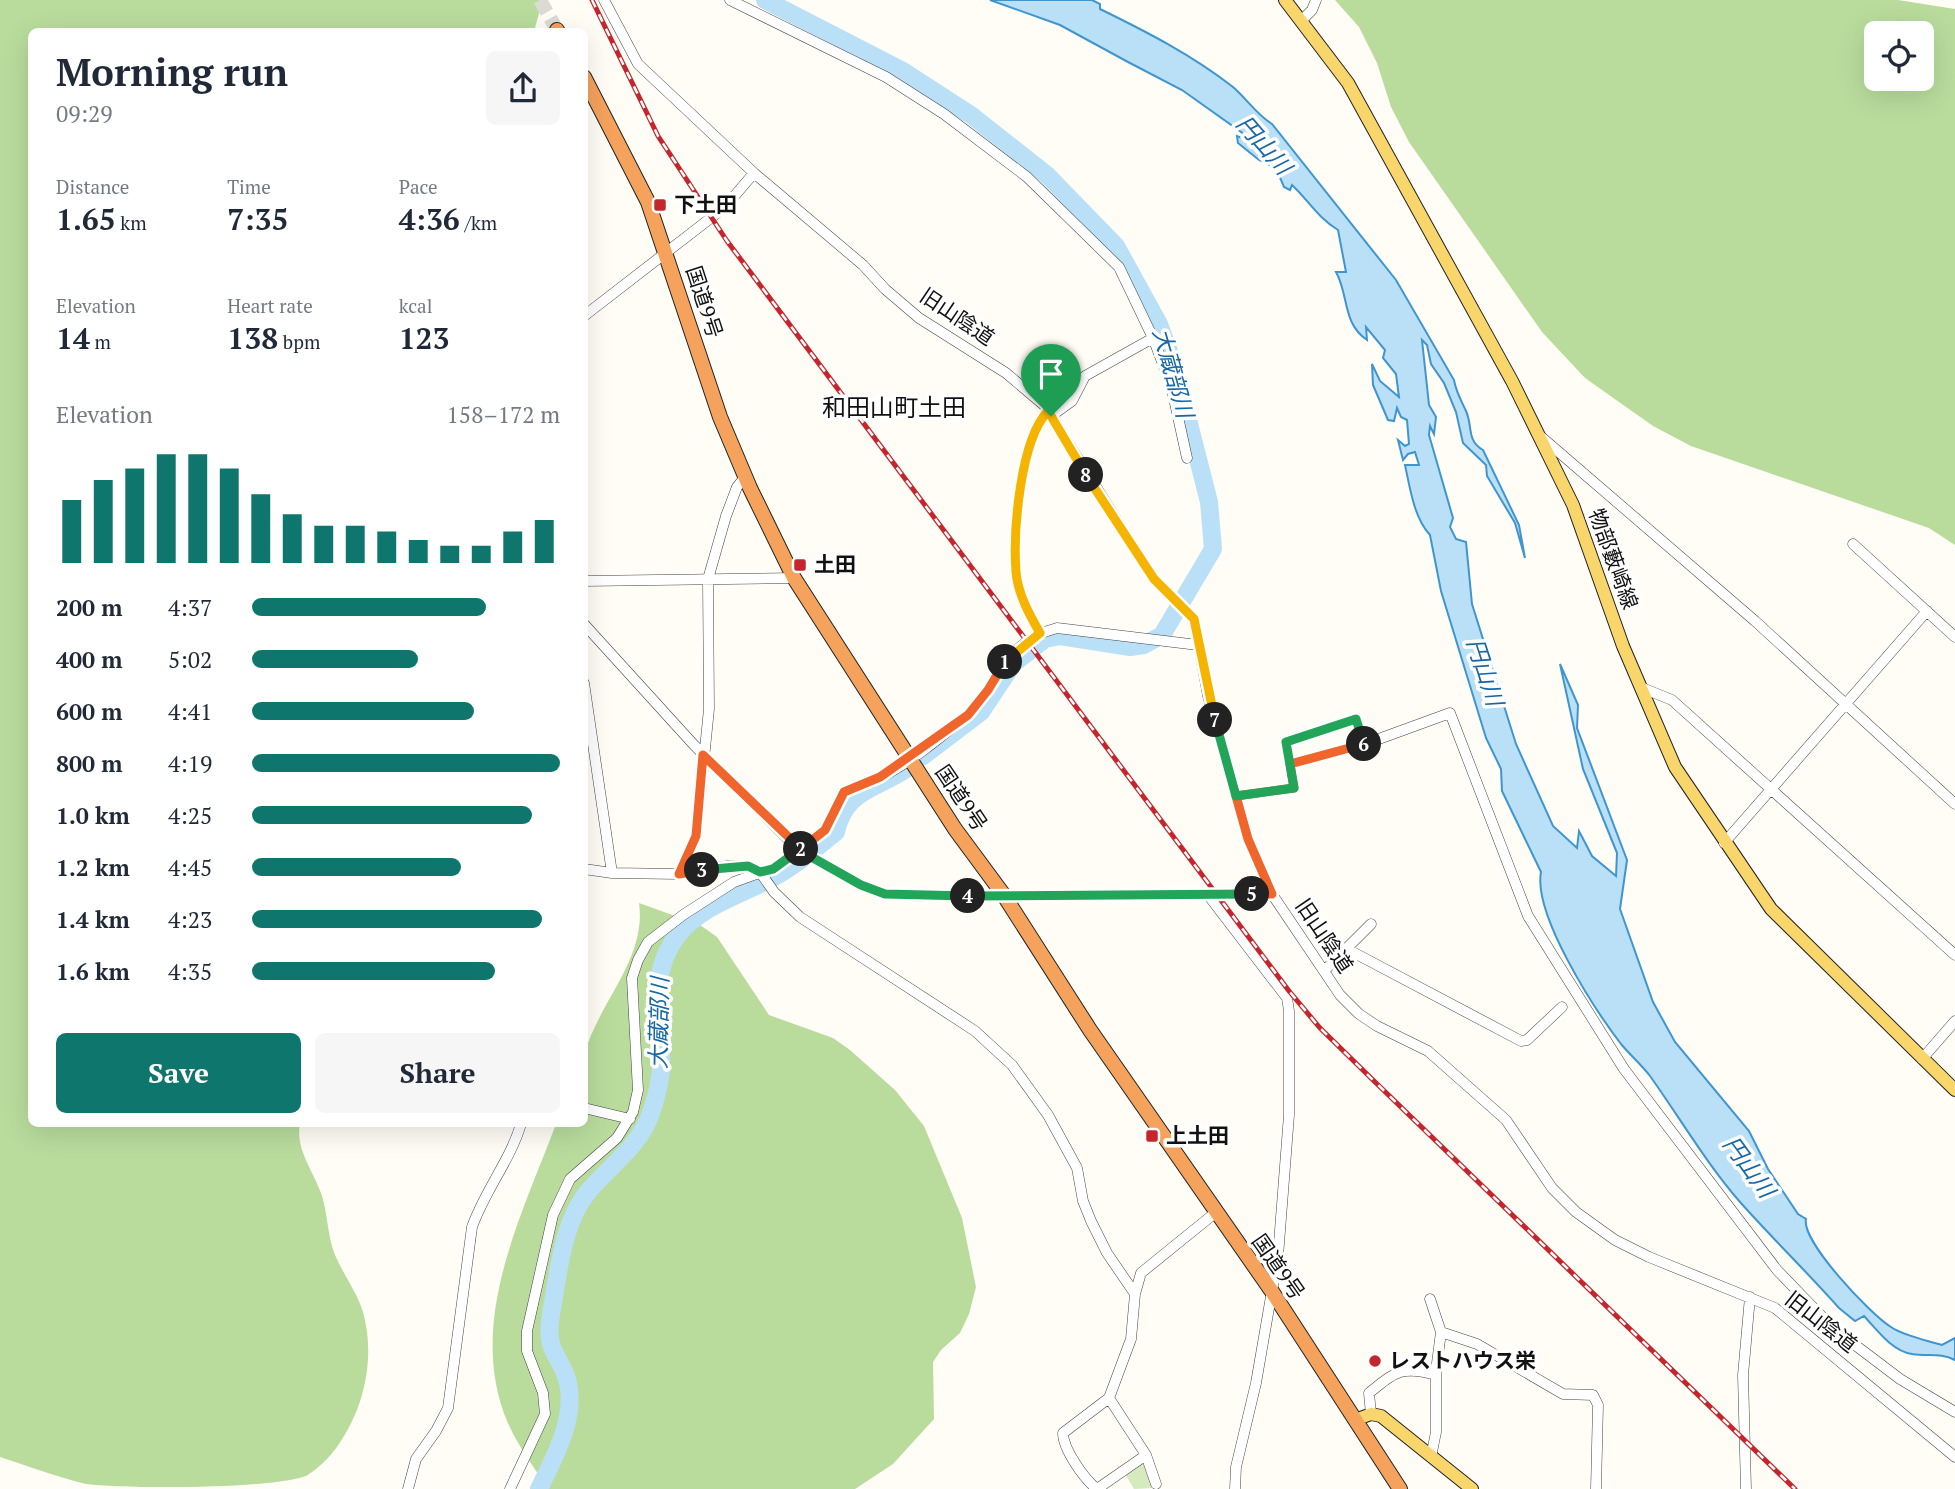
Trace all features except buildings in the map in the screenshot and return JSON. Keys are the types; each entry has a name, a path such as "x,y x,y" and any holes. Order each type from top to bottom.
{"highway":[{"name":"国道9号","path":"588,85 631,165 666,251 720,417 745,477 794,578 955,829 1003,894 1090,1030 1273,1293 1400,1489"}],"main road":[{"name":"物部藪崎線","path":"1285,0 1348,83 1512,381 1573,505 1640,687 1675,767 1771,909 1955,1090"},
{"path":"1355,1420 1371,1414 1381,1416 1472,1489"}],"street":[{"name":"旧山陰道","path":"604,0 638,64 754,173 919,318 1006,373 1049,413 1154,579 1181,603 1194,619 1208,696 1248,839 1272,894 1324,971 1359,1014 1428,1051 1506,1120 1552,1188 1576,1212 1615,1240 1649,1257 1750,1297 1794,1321 1955,1457"},
{"path":"730,0 886,77 944,114 1027,177 1119,267 1153,338 1171,385 1188,458"},
{"path":"1301,20 1312,10 1316,0"},
{"path":"588,313 725,207 754,173"},
{"path":"1040,633 1025,606 1016,574 1017,520 1024,473 1038,421 1072,401 1084,376 1153,338"},
{"path":"1539,436 1676,552 1955,804"},
{"path":"679,874 696,836 709,709 708,579 726,516 737,487 745,477"},
{"path":"1853,544 1955,637"},
{"path":"588,581 794,578"},
{"path":"1724,843 1773,791 1927,611"},
{"path":"588,628 703,755 799,850 861,885 885,894 1272,894"},
{"path":"510,1489 545,1415 543,1393 527,1351 527,1331 553,1215 570,1180 617,1138 630,1119 638,1090 632,978 648,942 683,915 734,882 773,869 825,830 844,792 880,777 968,715 988,690 1006,660 1040,633 1057,628 1198,645"},
{"path":"1640,687 1672,700 1955,955"},
{"path":"588,710 612,873"},
{"path":"1290,764 1365,744 1450,713 1528,916 1625,1069 1777,1270 1824,1319 1889,1371 1955,1412"},
{"path":"1236,796 1294,788 1286,742 1356,719 1365,744"},
{"path":"588,870 612,873 679,874 728,866 748,866 760,872 774,892 800,917 975,1031 1012,1065 1048,1115 1077,1168 1083,1201 1091,1221 1107,1253 1135,1294"},
{"path":"1208,895 1287,998 1289,1011 1289,1115 1273,1293 1236,1466 1235,1489"},
{"path":"1324,971 1371,924"},
{"path":"1345,948 1521,1041 1527,1040 1562,1007"},
{"path":"1922,1059 1955,1021"},
{"path":"588,1109 630,1119"},
{"path":"408,1489 416,1459 448,1408 472,1227 478,1209 505,1166 520,1127"},
{"path":"1146,1455 1097,1489 1070,1453 1063,1440 1063,1433 1109,1398 1132,1339 1135,1294 1141,1273 1215,1213"},
{"path":"1746,1489 1743,1375 1750,1297"},
{"path":"1430,1299 1441,1332 1436,1375 1436,1432 1431,1457"},
{"path":"1441,1332 1477,1344 1563,1394 1593,1395 1598,1405 1596,1489"},
{"path":"1371,1414 1369,1393 1395,1371 1416,1369 1436,1375"},
{"path":"1109,1398 1146,1455 1156,1484"}],"green space":[{"path":"0,0 543,0 535,28 28,28 28,1127 300,1127 302,1151 321,1193 332,1247 363,1312 368,1337 368,1361 361,1398 353,1420 330,1455 306,1476 232,1486 106,1486 75,1481 0,1457"},
{"path":"1335,0 1898,0 1955,9 1955,545 1929,528 1691,446 1653,426 1585,378 1542,332 1409,142 1391,107 1377,63 1359,27"},
{"path":"639,903 700,925 717,937 769,1015 833,1038 895,1090 924,1126 962,1218 976,1287 969,1314 960,1333 941,1350 933,1362 934,1419 893,1464 855,1489 548,1489 507,1421 496,1384 493,1346 503,1270 555,1127 588,1127 588,1044 629,962 640,923"},
{"path":"1144,1460 1153,1488 1134,1489 1125,1474"}],"water":[{"name":"円山川","path":"990,0 1092,0 1100,4 1100,9 1169,45 1217,75 1272,124 1396,280 1454,380 1474,442 1483,450 1519,525 1525,558 1515,523 1487,476 1486,465 1463,443 1456,412 1444,383 1431,364 1427,345 1422,340 1429,405 1436,417 1434,434 1430,426 1429,435 1453,518 1450,527 1456,539 1466,542 1472,604 1516,744 1553,826 1577,848 1579,831 1592,856 1616,876 1617,853 1583,769 1560,664 1578,705 1577,728 1627,860 1620,909 1653,1002 1675,1042 1749,1131 1768,1169 1798,1214 1806,1219 1807,1229 1814,1243 1839,1276 1868,1308 1896,1330 1942,1345 1955,1338 1955,1360 1944,1356 1918,1355 1898,1349 1864,1316 1855,1321 1839,1308 1728,1187 1650,1076 1610,1029 1568,961 1546,912 1541,890 1541,872 1502,791 1501,769 1486,738 1441,591 1430,535 1413,502 1405,465 1419,465 1415,452 1408,454 1403,460 1398,440 1405,446 1409,444 1407,420 1401,417 1397,408 1394,421 1388,420 1373,385 1372,364 1380,381 1399,397 1396,374 1383,358 1385,350 1366,327 1367,340 1359,333 1350,317 1336,272 1346,272 1338,230 1319,215 1292,185 1290,190 1284,187 1276,168 1259,160 1238,143 1237,136 1247,140 1248,137 1182,90 1060,25"}],"waterway":[{"name":"大蔵部川","path":"765,0 903,71 971,115 1047,175 1116,246 1159,324 1174,365 1209,502 1213,549 1162,635 1144,645 1130,647 1060,636 1045,639 1013,664 981,712 923,756"},
{"name":"大蔵部川","path":"539,1489 562,1438 569,1410 568,1383 551,1346 549,1327 562,1251 572,1220 587,1193 633,1145 652,1110 661,1070 659,982 668,951 677,936 697,916 792,866 836,832 840,818 854,799 906,769"}],"tunnel":[{"path":"540,0 556,28"}],"railway":[{"path":"592,0 658,136 727,241 1289,991 1320,1028 1795,1489"}],"place":[{"name":"下土田","path":"660,205"},
{"name":"土田","path":"800,565"},
{"name":"上土田","path":"1152,1136"},
{"name":"レストハウス栄","path":"1375,1361"}],"district":[{"name":"和田山町土田","path":"894,408"}],"route":[{"path":"1051,416 1048,411 1038,421 1024,473 1017,520 1016,574 1025,606 1040,633 1006,660 988,690 968,715 880,777 844,792 825,830 799,850 703,755 696,836 679,874 728,866 748,866 760,872 773,869 799,850 861,885 885,894 1272,894 1248,839 1236,796 1294,788 1290,764 1365,744 1356,719 1286,742 1294,788 1236,796 1208,696 1194,619 1154,579 1051,416"}]}
